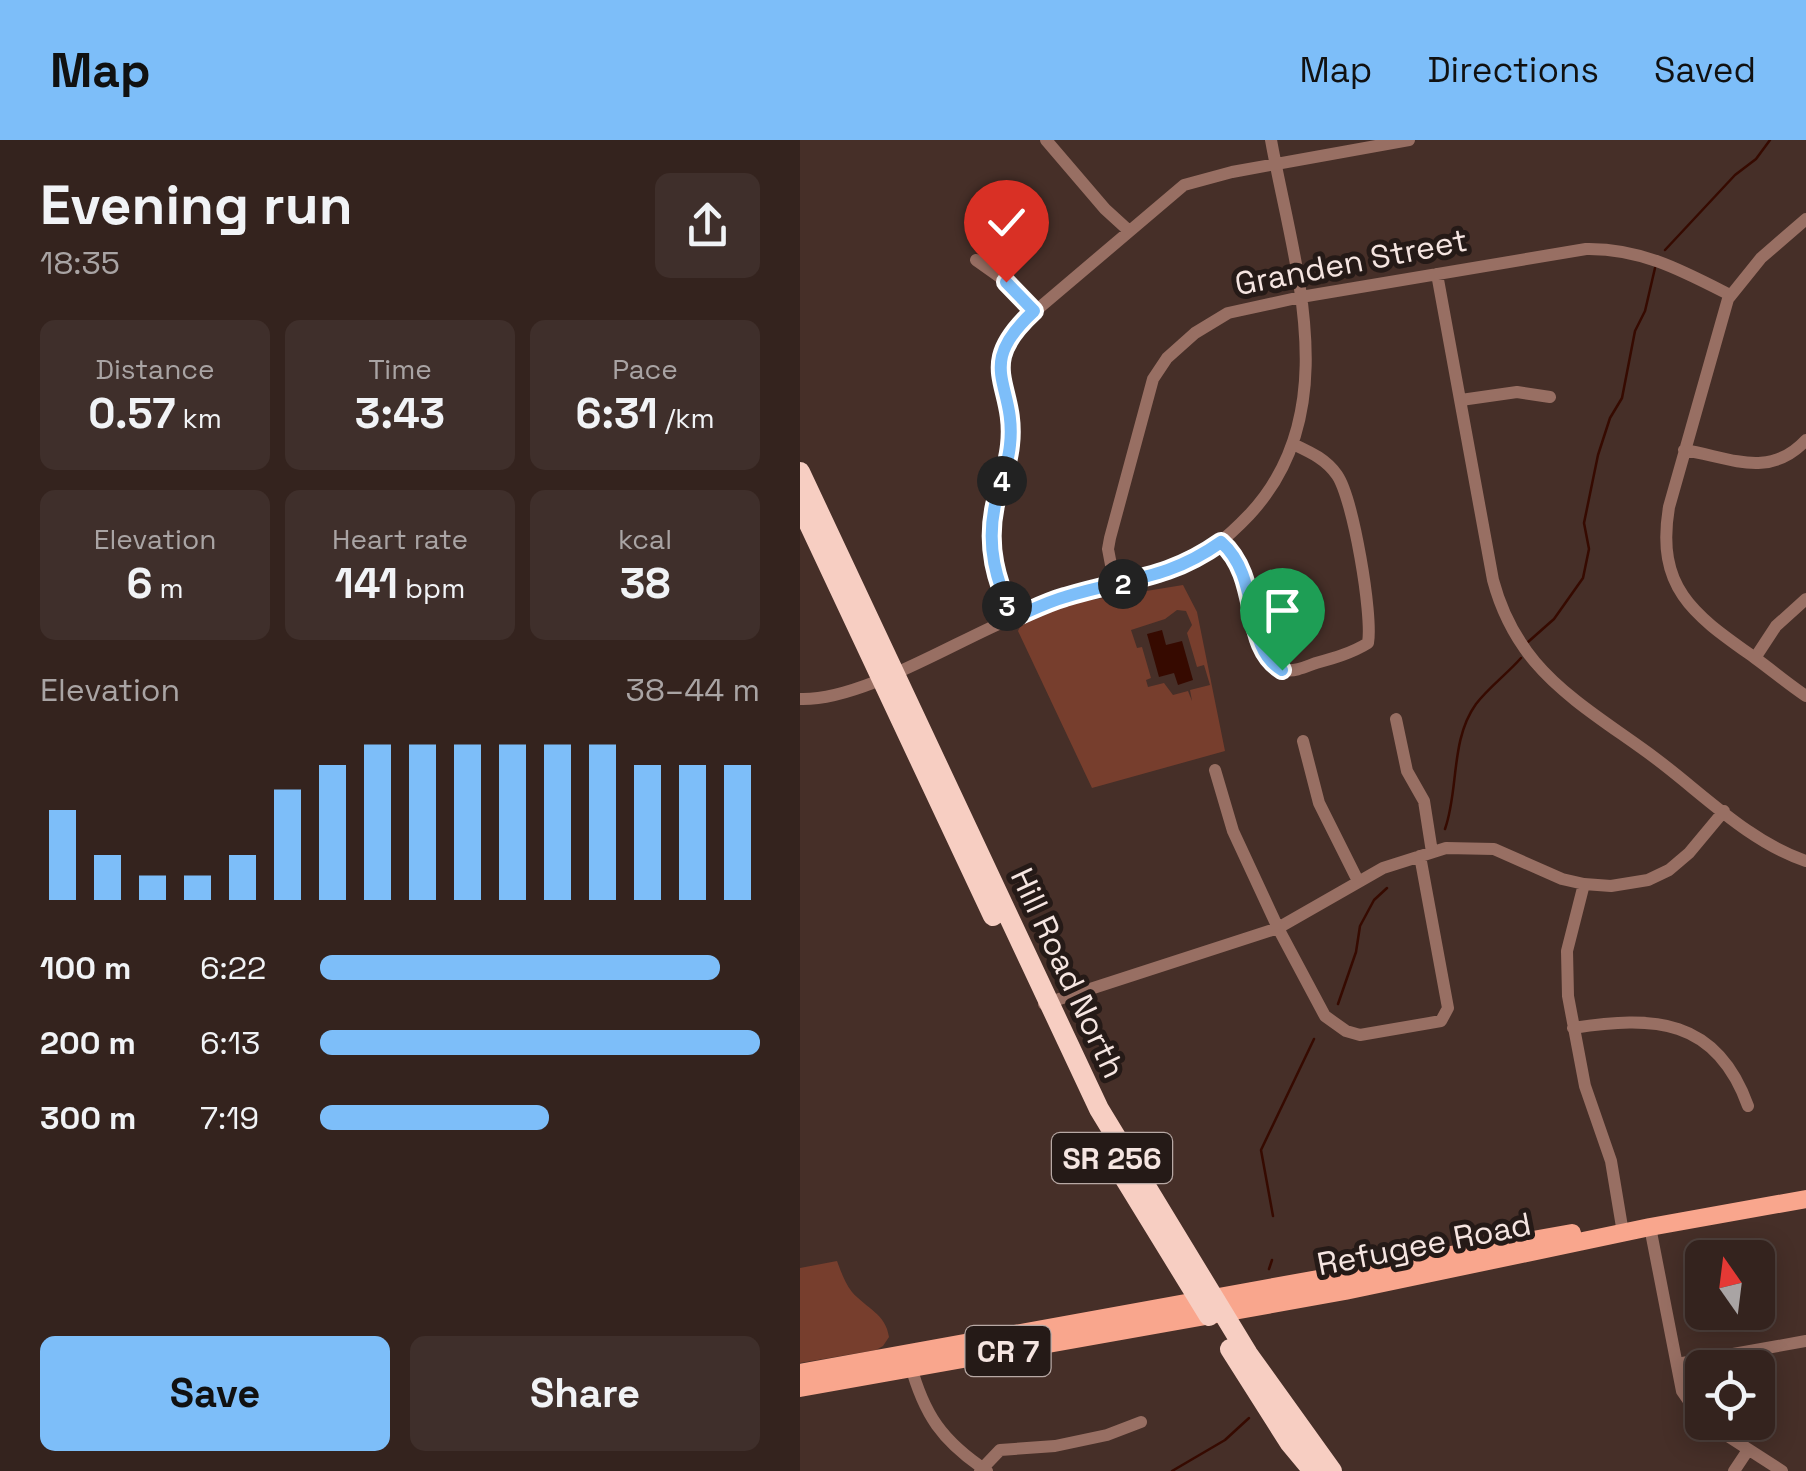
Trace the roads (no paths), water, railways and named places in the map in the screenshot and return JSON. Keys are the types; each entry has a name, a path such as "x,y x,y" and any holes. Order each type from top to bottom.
{"highway":[{"name":"Hill Road North","path":"800,472 887,675 1082,1103 1114,1161 1211,1305 1332,1471"},
{"name":"Hill Road North","path":"800,504 1099,1109 1289,1442 1313,1471"}],"main road":[{"name":"Refugee Road","path":"800,1388 1056,1343 1065,1334 1094,1326 1384,1274 1390,1265 1806,1199"},
{"name":"Refugee Road","path":"800,1372 1211,1305 1342,1291 1622,1230"}],"street":[{"path":"1046,140 1128,230"},
{"path":"800,699 848,693 1065,597 1180,567 1221,542 1259,504 1293,444 1307,387 1306,336 1272,140"},
{"path":"1013,618 992,558 992,520 1011,434 999,371 1011,335 1034,311 1184,185 1208,176 1408,140"},
{"path":"1806,219 1760,258 1730,295 1717,329 1667,520 1671,571 1694,613 1806,696"},
{"name":"Granden Street","path":"1115,586 1108,549 1148,390 1158,367 1216,318 1300,297 1562,252 1611,250 1660,260 1730,295"},
{"path":"976,260 1006,282 1034,311"},
{"path":"1437,274 1494,580 1518,639 1550,677 1769,844 1806,861"},
{"path":"1461,400 1518,392 1550,397"},
{"path":"1684,450 1757,465 1782,460 1806,440"},
{"path":"1221,542 1232,551 1244,572 1260,644 1273,665 1282,670 1297,670 1368,643 1370,618 1344,487 1330,466 1293,444"},
{"path":"1755,658 1785,616 1806,599"},
{"path":"1215,770 1233,831 1325,1016 1346,1031 1360,1035 1441,1021 1448,1008 1426,854 1424,801 1408,771 1396,718"},
{"path":"1303,741 1320,802 1358,882"},
{"path":"1045,1004 1278,928 1383,868 1457,846 1494,850 1562,879 1625,885 1660,875 1689,853 1724,811"},
{"path":"1584,884 1567,950 1568,996 1585,1086 1609,1154 1622,1230"},
{"path":"1574,1028 1635,1020 1658,1022 1686,1032 1704,1043 1728,1067 1748,1106"},
{"path":"1650,1226 1685,1395"},
{"path":"1677,1364 1806,1341"},
{"path":"911,1366 920,1400 936,1426 953,1447 983,1470 1000,1450 1056,1446 1106,1435 1141,1422"},
{"path":"1733,1440 1782,1471"},
{"path":"1734,1471 1748,1450"}],"waterway":[{"path":"1665,250 1770,140"},
{"path":"1528,642 1554,619 1583,578 1589,549 1584,523 1598,455 1610,418 1622,398 1635,331 1645,311 1655,268"},
{"path":"1445,829 1458,749 1468,718 1481,698 1521,658"},
{"path":"1338,1004 1356,952 1360,926 1374,900 1387,888"},
{"path":"1273,1216 1261,1150 1314,1039"},
{"path":"1269,1269 1272,1260"},
{"path":"1172,1471 1225,1440 1249,1418"}]}
